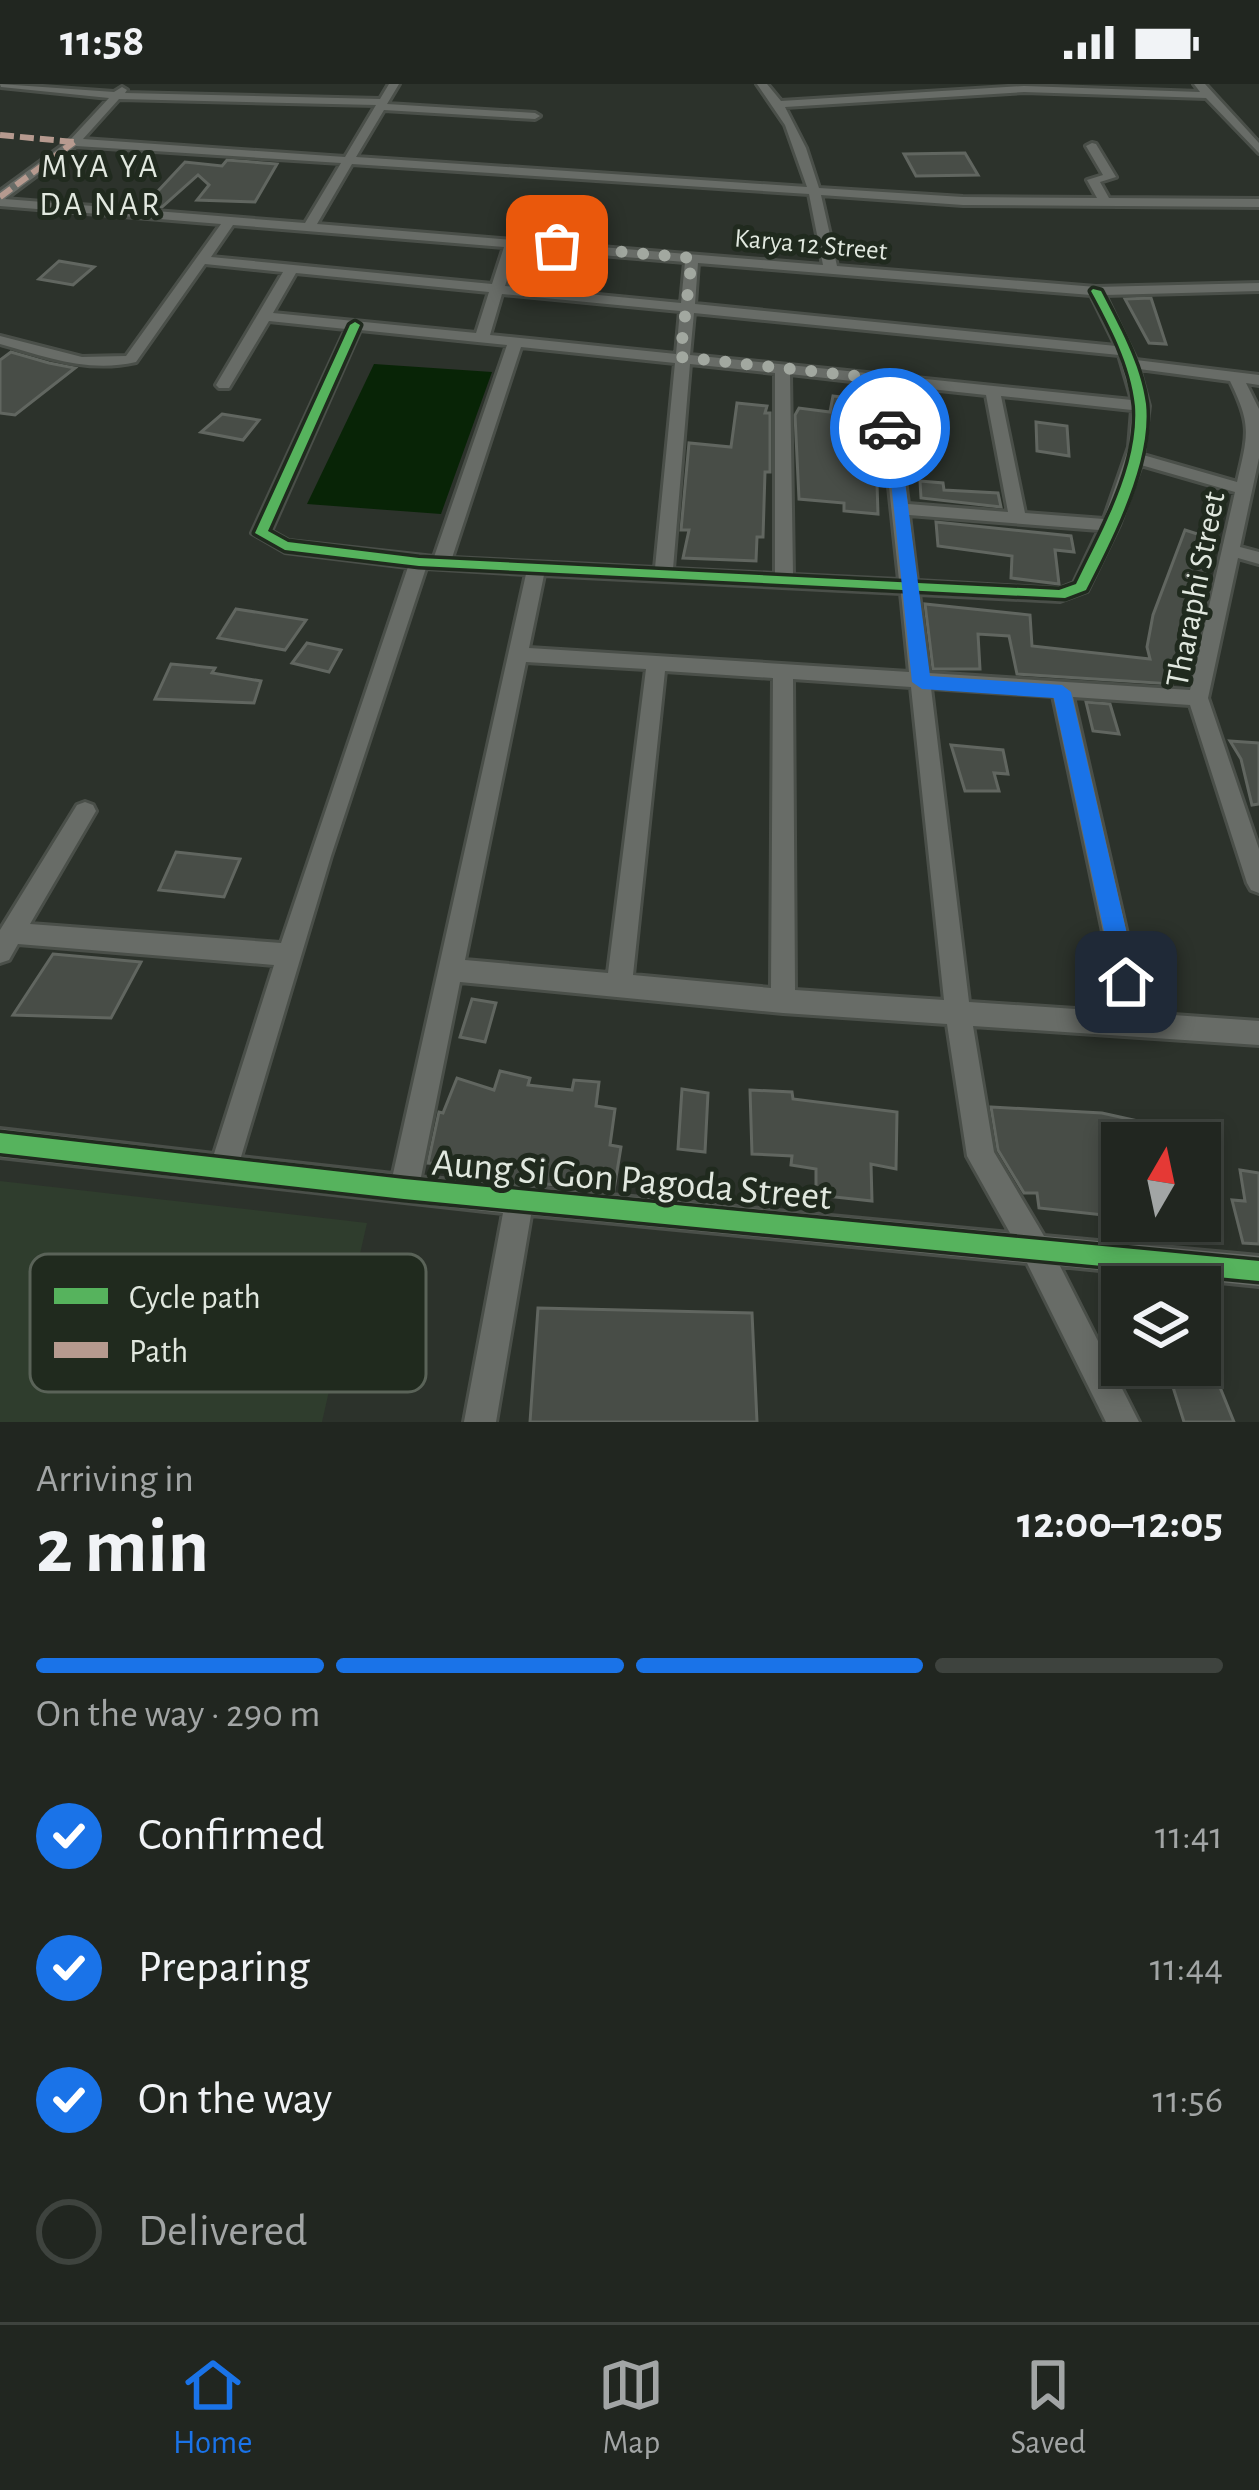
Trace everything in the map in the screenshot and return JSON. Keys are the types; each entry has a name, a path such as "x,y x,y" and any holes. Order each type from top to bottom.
{"street":[{"path":"2,84 535,116"},
{"path":"310,225 394,84"},
{"path":"762,84 780,104 804,153 832,271"},
{"path":"1199,84 1258,146"},
{"path":"780,104 1024,89 1208,95"},
{"path":"0,199 74,142 122,90"},
{"path":"74,142 963,201 1259,203"},
{"path":"1092,146 1110,177 1093,180 1106,202"},
{"name":"Karya 12 Street","path":"0,199 1096,291 1259,287"},
{"path":"0,340 92,362 113,364 131,359 231,219"},
{"path":"482,336 512,242"},
{"path":"663,575 692,258"},
{"path":"205,260 686,306 1125,357 1259,380"},
{"path":"224,385 291,270"},
{"path":"355,325 261,533 285,546 430,563 1060,596 1082,587 1135,458 1141,406 1096,291"},
{"path":"264,316 1141,406"},
{"path":"223,1170 289,955 516,340"},
{"path":"782,368 784,581"},
{"name":"Tharaphi Street","path":"1235,375 1255,417 1255,439 1198,698 1259,883"},
{"path":"885,379 958,1011 981,1156 1035,1249 1123,1422"},
{"path":"993,392 1017,516"},
{"path":"1135,458 1244,489"},
{"path":"901,508 1110,525"},
{"path":"1229,550 1259,558"},
{"path":"404,1190 536,568"},
{"path":"518,654 1198,698"},
{"path":"620,986 656,664"},
{"path":"783,672 784,1001"},
{"path":"1062,692 1135,1023"},
{"path":"85,812 6,943 289,955"},
{"path":"452,970 784,1001 1259,1033"},
{"name":"Aung Si Gon Pagoda Street","path":"0,1143 404,1190 1259,1271"},
{"path":"480,1422 519,1200"}],"shaded area":[{"path":"374,364 492,372 441,514 307,504"},
{"path":"0,1181 367,1223 360,1254 30,1254 30,1392 329,1392 322,1422 0,1422"}],"building":[{"path":"965,153 978,175 916,176 904,154"},
{"path":"227,160 277,164 255,202 197,200 209,185 198,175 162,207 144,206 185,162 222,166"},
{"path":"59,261 94,267 73,285 39,279"},
{"path":"1151,298 1166,344 1149,343 1125,299"},
{"path":"11,352 75,368 15,415 0,413 0,360"},
{"path":"833,396 875,401 871,452 876,453 878,514 844,511 844,503 799,499 795,415 799,408 830,412"},
{"path":"737,403 767,406 765,413 770,413 770,472 765,472 763,537 757,537 756,561 683,558 689,530 681,530 689,443 731,447"},
{"path":"222,414 259,420 243,440 201,432"},
{"path":"1036,422 1067,426 1069,456 1037,451"},
{"path":"920,481 943,483 944,490 998,493 1001,507 921,498"},
{"path":"936,522 1071,536 1074,552 1055,550 1059,584 1011,578 1012,556 938,546"},
{"path":"1185,530 1213,539 1205,582 1201,581 1192,609 1182,669 1169,668 1172,684 1017,674 1009,636 978,634 980,669 933,669 925,604 1030,615 1032,646 1150,659 1147,647 1153,615"},
{"path":"236,609 306,620 285,650 218,638"},
{"path":"307,643 341,650 329,672 292,663"},
{"path":"171,664 215,668 212,673 261,681 254,703 155,699"},
{"path":"1086,702 1110,704 1119,734 1093,731"},
{"path":"1230,741 1259,743 1259,804 1252,805 1241,759"},
{"path":"951,745 1003,750 1008,774 994,773 999,791 965,791"},
{"path":"176,852 240,859 224,897 159,890"},
{"path":"53,954 141,962 111,1018 13,1015"},
{"path":"472,999 496,1003 485,1042 460,1037"},
{"path":"500,1071 530,1078 528,1085 572,1090 574,1080 599,1082 596,1106 615,1109 610,1145 621,1147 614,1190 557,1181 557,1185 469,1177 473,1166 428,1163 439,1112 443,1113 457,1078 494,1090"},
{"path":"682,1089 708,1093 705,1152 678,1149"},
{"path":"750,1090 792,1092 793,1099 897,1112 896,1169 871,1164 872,1201 816,1195 816,1169 791,1165 792,1156 752,1154"},
{"path":"991,1107 1102,1113 1138,1121 1101,1122 1101,1215 1039,1208 1037,1193 1024,1193 998,1150"},
{"path":"1240,1170 1259,1173 1259,1244 1243,1243 1232,1200 1245,1201"},
{"path":"538,1308 752,1313 757,1422 530,1422"},
{"path":"1173,1386 1219,1386 1234,1422 1184,1422"}],"marked path":[{"path":"0,135 74,142"},
{"path":"0,197 74,142"}],"cycle path":[{"path":"355,325 261,533 285,546 419,562 1060,595 1081,587 1101,546 1131,471 1141,424 1134,374 1096,291"},
{"path":"0,1143 404,1189 1259,1271"}],"way so far":[{"path":"557,246 692,258 680,357 885,379 890,428"}],"district":[{"name":"MYA YA DA NAR","path":"101,184"}],"route":[{"path":"890,428 922,682 1062,692 1126,982"}]}
